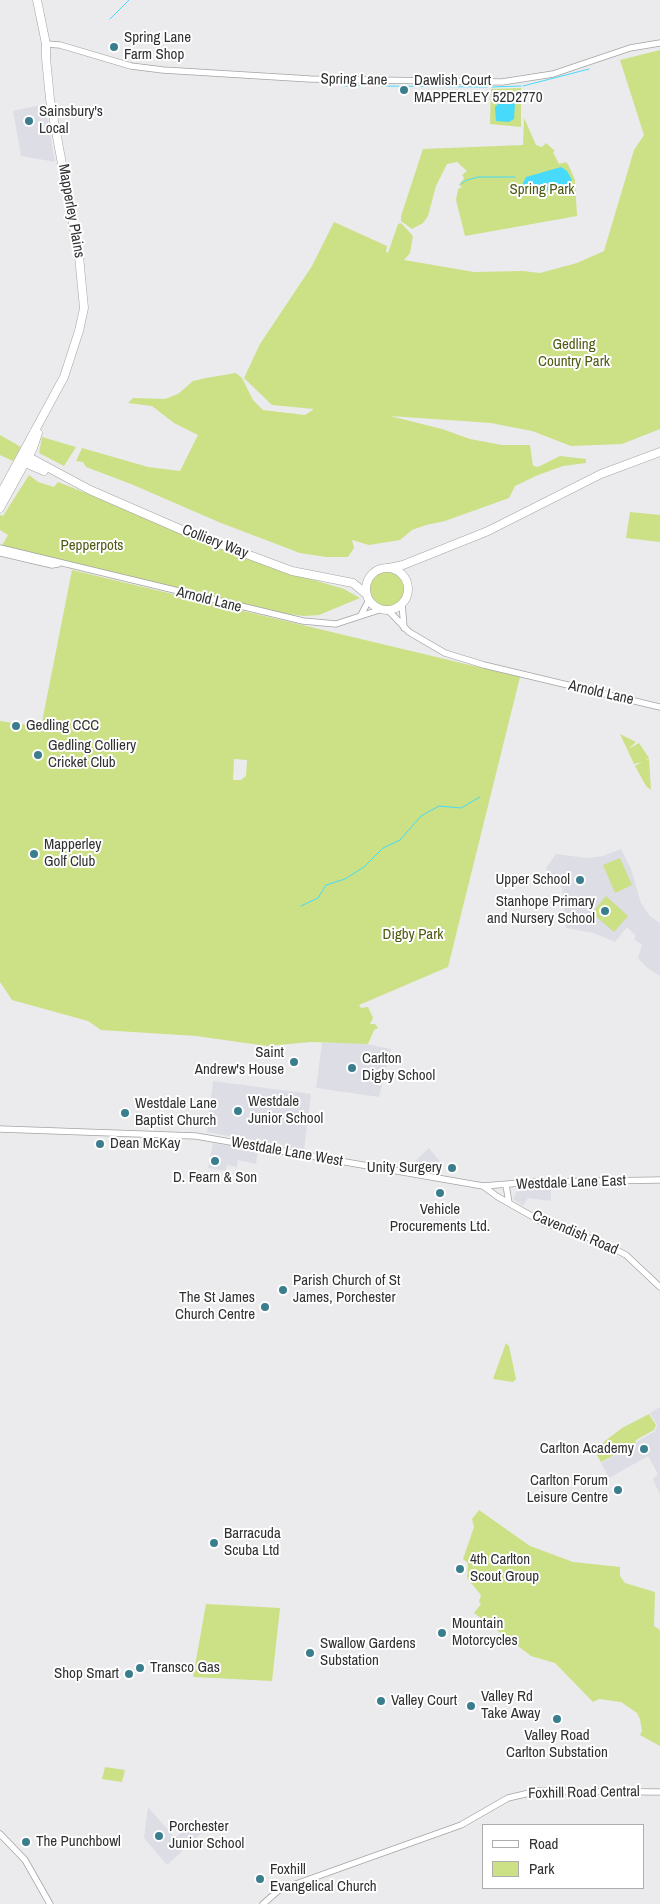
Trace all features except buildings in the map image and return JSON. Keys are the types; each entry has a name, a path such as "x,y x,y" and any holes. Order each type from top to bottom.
{"main road":[{"name":"Mapperley Plains","path":"0,508 67,368 84,308 77,239 49,92 46,44 38,0"},
{"path":"418,559 406,569 407,590 402,603 385,609 367,597 369,577 377,571 397,567 418,559 516,518 601,474 660,452"},
{"name":"Mapperley Plains","path":"0,496 24,459"},
{"name":"Colliery Way","path":"24,459 182,530 271,564 317,577 344,580 369,577"},
{"path":"389,568 399,572 405,579"},
{"name":"Colliery Way","path":"344,580 361,587 367,597"}],"street":[{"name":"Spring Lane","path":"46,44 60,45 131,66 163,70 316,79 502,82 553,74 630,48 660,44"},
{"name":"Arnold Lane","path":"0,548 58,564 304,621 336,624 385,609 404,628 430,646 464,660 660,707"},
{"name":"Arnold Lane","path":"0,553 52,565 58,564"},
{"path":"360,616 367,606 367,597"},
{"path":"402,603 404,628"},
{"name":"Westdale Lane West","path":"0,1129 196,1136 483,1186"},
{"name":"Westdale Lane East","path":"483,1186 506,1186 532,1182 660,1180"},
{"name":"Cavendish Road","path":"483,1186 544,1223 601,1242 618,1251 647,1272 660,1287"},
{"path":"506,1186 509,1203"},
{"name":"Foxhill Road Central","path":"263,1904 279,1890 461,1825 503,1799 548,1791 660,1792"},
{"path":"0,1834 24,1860 50,1904"}],"shaded area":[{"path":"45,104 55,162 21,156 13,111"},
{"name":"Stanhope Primary and Nursery School","path":"621,849 631,869 641,903 650,916 660,923 660,976 646,967 638,958 642,945 634,939 636,936 627,927 615,942 594,933 566,928 562,888 546,868 556,854 587,858 603,856"},
{"name":"Carlton Digby School","path":"322,1043 361,1043 391,1049 379,1097 316,1088"},
{"path":"213,1081 311,1094 304,1150 207,1132"},
{"path":"213,1143 258,1151 256,1164 238,1160 237,1167 227,1165 226,1171 208,1168"},
{"path":"429,1148 441,1163 440,1173 407,1169"},
{"path":"528,1187 551,1187 551,1201 528,1198 523,1206 513,1199 516,1192"},
{"name":"Carlton Academy","path":"660,1407 660,1495 653,1479 658,1474 648,1456 609,1478 601,1463 655,1431 657,1425 650,1413"},
{"name":"Porchester Junior School","path":"148,1807 175,1838 188,1827 192,1832 199,1827 203,1832 167,1865 144,1838"}],"green space":[{"name":"Gedling Country Park","path":"660,50 660,429 622,444 571,446 532,431 491,423 390,416 442,429 470,439 502,445 530,445 533,466 538,467 560,456 586,459 586,463 563,466 538,475 515,486 509,498 445,521 412,530 400,540 369,545 352,540 354,548 348,557 326,557 300,553 221,523 131,484 86,467 83,462 76,461 82,448 148,467 180,471 198,435 174,423 152,406 128,403 133,398 165,399 178,394 193,381 206,378 236,373 242,378 253,400 263,410 305,415 314,409 272,405 244,378 260,344 312,266 334,222 387,246 386,252 388,253 398,224 401,223 413,236 410,253 404,260 474,272 523,271 540,273 577,263 604,251 634,150 644,135 620,60"},
{"path":"521,88 521,127 490,124 491,89"},
{"name":"Spring Park","path":"524,118 536,145 542,147 546,143 555,151 553,152 559,164 566,162 569,166 575,180 577,216 465,236 456,200 458,189 462,187 459,185 464,178 462,175 467,171 457,162 447,164 436,186 428,216 423,223 412,229 401,221 423,149 523,145"},
{"path":"0,435 21,447 13,461 0,455"},
{"path":"42,437 76,447 64,466 39,453"},
{"name":"Pepperpots","path":"29,475 38,482 54,487 58,482 283,571 344,589 360,598 319,615 304,616 279,613 1,547 8,535 0,530 0,515 3,516"},
{"path":"630,512 660,515 660,542 626,538"},
{"name":"Digby Park","path":"72,570 520,677 448,967 359,1005 361,1008 368,1007 373,1018 370,1024 375,1024 378,1028 374,1030 368,1044 311,1042 267,1046 196,1036 101,1030 88,1021 12,1000 0,982 0,721 41,727","holes":["234,759 247,760 246,776 241,780 233,780"]},
{"path":"386,571 393,572 399,576 403,582 403,596 399,602 393,606 386,607 379,606 373,602 369,596 368,589 369,582 373,576 379,572"},
{"path":"620,734 636,742 628,749 639,743 649,758 645,760 649,759 651,790 646,786 635,766 642,762 634,764"},
{"path":"620,858 632,885 615,893 603,865"},
{"path":"606,896 628,916 614,932 592,913"},
{"path":"506,1343 509,1346 516,1379 513,1382 493,1379"},
{"path":"649,1414 656,1425 654,1430 636,1440 635,1444 601,1462 595,1452 605,1441 622,1428"},
{"path":"479,1510 530,1546 573,1562 620,1567 620,1576 625,1583 655,1592 654,1626 660,1630 660,1746 640,1735 642,1731 637,1713 621,1702 599,1699 593,1702 555,1663 531,1656 474,1613 481,1604 479,1602 481,1595 467,1578 468,1563 463,1559 474,1527 472,1519"},
{"path":"206,1604 280,1608 272,1681 193,1677"},
{"path":"105,1767 125,1770 122,1782 102,1779"}],"water":[{"path":"509,97 515,103 514,119 509,122 496,121 495,107 503,99"},
{"path":"561,167 567,171 572,180 571,186 544,191 527,190 522,185 526,177"}],"waterway":[{"path":"110,19 129,0"},
{"path":"523,86 589,69"},
{"path":"345,86 376,85"},
{"path":"381,86 487,87"},
{"path":"492,87 521,86"},
{"path":"461,184 478,177 515,177"},
{"path":"301,906 318,898 326,885 345,879 364,867 383,848 400,840 421,816 439,806 461,808 480,797"}],"place":[{"name":"Spring Lane Farm Shop","path":"114,47"},
{"name":"Dawlish Court MAPPERLEY 52D2770","path":"404,90"},
{"name":"Sainsbury's Local","path":"29,121"},
{"name":"Gedling CCC","path":"16,726"},
{"name":"Gedling Colliery Cricket Club","path":"38,755"},
{"name":"Mapperley Golf Club","path":"34,854"},
{"name":"Upper School","path":"580,880"},
{"name":"Stanhope Primary and Nursery School","path":"605,911"},
{"name":"Saint Andrew's House","path":"294,1062"},
{"name":"Carlton Digby School","path":"352,1068"},
{"name":"Westdale Junior School","path":"238,1111"},
{"name":"Westdale Lane Baptist Church","path":"125,1113"},
{"name":"Dean McKay","path":"100,1144"},
{"name":"D. Fearn & Son","path":"215,1161"},
{"name":"Unity Surgery","path":"452,1168"},
{"name":"Vehicle Procurements Ltd.","path":"440,1193"},
{"name":"Parish Church of St James, Porchester","path":"283,1290"},
{"name":"The St James Church Centre","path":"265,1307"},
{"name":"Carlton Academy","path":"644,1449"},
{"name":"Carlton Forum Leisure Centre","path":"618,1490"},
{"name":"Barracuda Scuba Ltd","path":"214,1543"},
{"name":"4th Carlton Scout Group","path":"460,1569"},
{"name":"Mountain Motorcycles","path":"442,1633"},
{"name":"Swallow Gardens Substation","path":"310,1653"},
{"name":"Transco Gas","path":"140,1668"},
{"name":"Shop Smart","path":"129,1674"},
{"name":"Valley Court","path":"381,1701"},
{"name":"Valley Rd Take Away","path":"471,1706"},
{"name":"Valley Road Carlton Substation","path":"557,1719"},
{"name":"Porchester Junior School","path":"159,1836"},
{"name":"The Punchbowl","path":"26,1842"},
{"name":"Foxhill Evangelical Church","path":"260,1879"}]}
